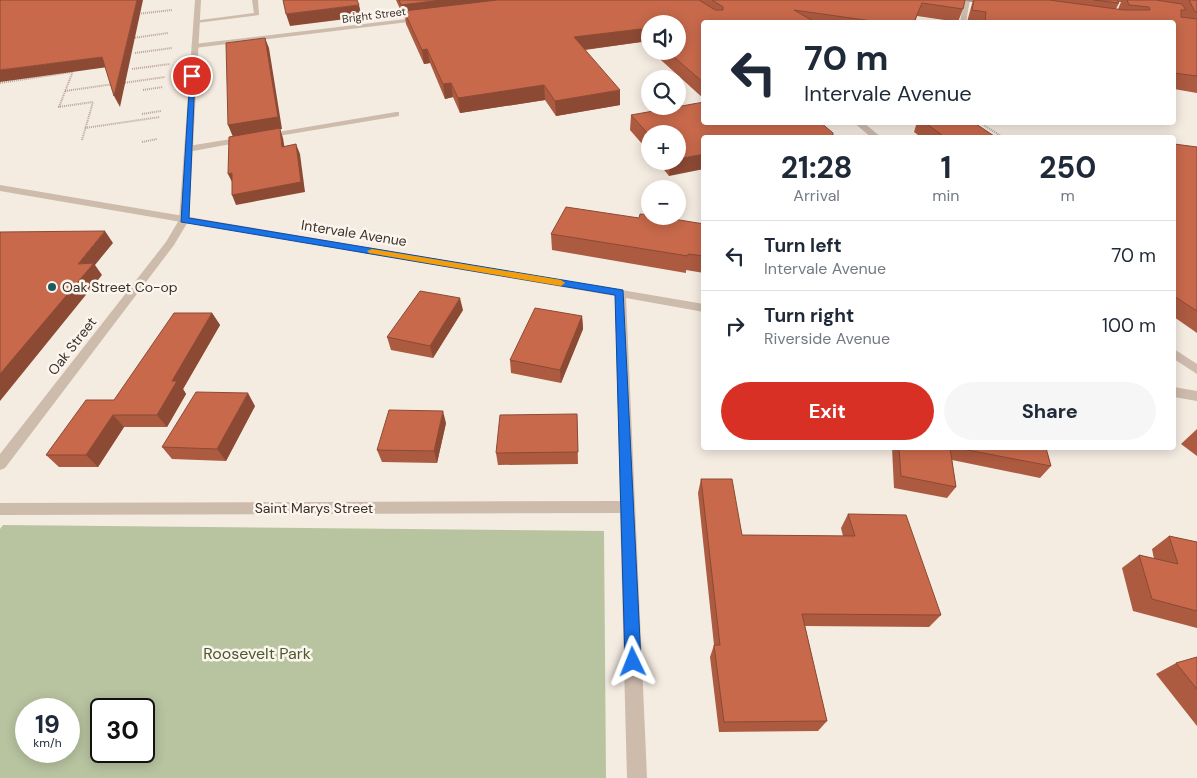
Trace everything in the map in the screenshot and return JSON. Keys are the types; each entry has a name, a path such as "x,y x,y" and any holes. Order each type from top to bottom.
{"main road":[{"path":"964,0 996,4"}],"street":[{"path":"184,220 198,0"},
{"path":"196,20 257,14 255,0"},
{"path":"963,20 968,0"},
{"name":"Bright Street","path":"194,46 430,18"},
{"path":"258,137 396,114"},
{"path":"861,125 874,135"},
{"path":"188,149 248,139"},
{"name":"Intervale Avenue","path":"0,188 620,292 701,307"},
{"name":"Oak Street","path":"0,464 170,243 184,220"},
{"path":"620,292 637,778"},
{"path":"1176,354 1197,370"},
{"path":"1176,392 1197,396"},
{"name":"Saint Marys Street","path":"0,509 627,507"}],"path":[{"path":"135,10 133,14 172,10"},
{"path":"125,39 168,33"},
{"path":"135,53 194,46"},
{"path":"132,69 193,60"},
{"path":"75,63 58,107 93,102 82,140"},
{"path":"0,82 72,72"},
{"path":"65,91 165,77"},
{"path":"143,90 163,87"},
{"path":"142,114 161,111"},
{"path":"85,128 160,117"},
{"path":"984,125 999,135"},
{"path":"142,142 157,139"}],"green space":[{"name":"Roosevelt Park","path":"3,525 604,531 606,778 0,778 0,529"}],"building":[{"path":"0,0 137,0 114,96 102,57 0,70"},
{"path":"283,0 357,0 359,5 286,14"},
{"path":"399,0 442,0 401,5"},
{"path":"497,0 699,0 715,10 723,10 723,7 712,0 965,0 963,9 922,3 915,20 865,20 794,10 812,20 701,20 701,80 677,60 686,60 686,15 641,15 641,29 574,37 620,90 555,101 544,85 458,98 451,83 443,84 427,49 422,50 404,11"},
{"path":"974,0 1049,0 1124,10 1150,10 1149,7 1129,5 1127,0 1156,0 1182,4 1186,10 1181,10 1181,17 1197,19 1197,76 1176,73 1176,20 985,20 986,12 972,10"},
{"path":"1094,0 1117,0 1119,3"},
{"path":"1189,0 1197,0 1197,12 1195,12"},
{"path":"265,38 278,117 228,125 226,43"},
{"path":"701,103 701,125 824,125 833,135 701,135 701,155 686,157 686,125 641,126 631,115 641,113 641,115 686,115 686,105"},
{"path":"928,125 978,125 992,135 942,135"},
{"path":"280,128 282,147 296,144 301,182 232,195 232,173 228,174 229,137"},
{"path":"1176,144 1197,147 1197,311 1176,297"},
{"path":"566,207 639,218 641,214 641,225 686,225 686,221 701,224 701,256 688,254 688,256 551,234"},
{"path":"105,231 78,264 94,263 0,374 0,232"},
{"path":"420,291 460,298 430,346 387,337"},
{"path":"535,308 582,316 560,370 510,360"},
{"path":"174,313 212,313 172,381 177,381 157,415 113,415 86,455 46,455 86,400 114,400"},
{"path":"196,392 248,393 217,449 162,447"},
{"path":"389,410 443,411 434,451 377,450"},
{"path":"577,414 578,452 496,453 500,415"},
{"path":"899,450 950,450 956,487 901,476"},
{"path":"967,450 1047,450 1051,466"},
{"path":"701,479 732,479 742,535 855,536 848,514 906,515 941,615 802,614 827,721 724,722 714,645 720,645"},
{"path":"1169,536 1197,542 1197,611 1152,599 1139,555 1178,564"},
{"path":"1197,657 1197,689 1176,663"}],"slow traffic":[{"path":"372,251 561,283"}],"place":[{"name":"Oak Street Co-op","path":"52,287"}],"route":[{"path":"192,76 184,220 620,292 633,662"}]}
